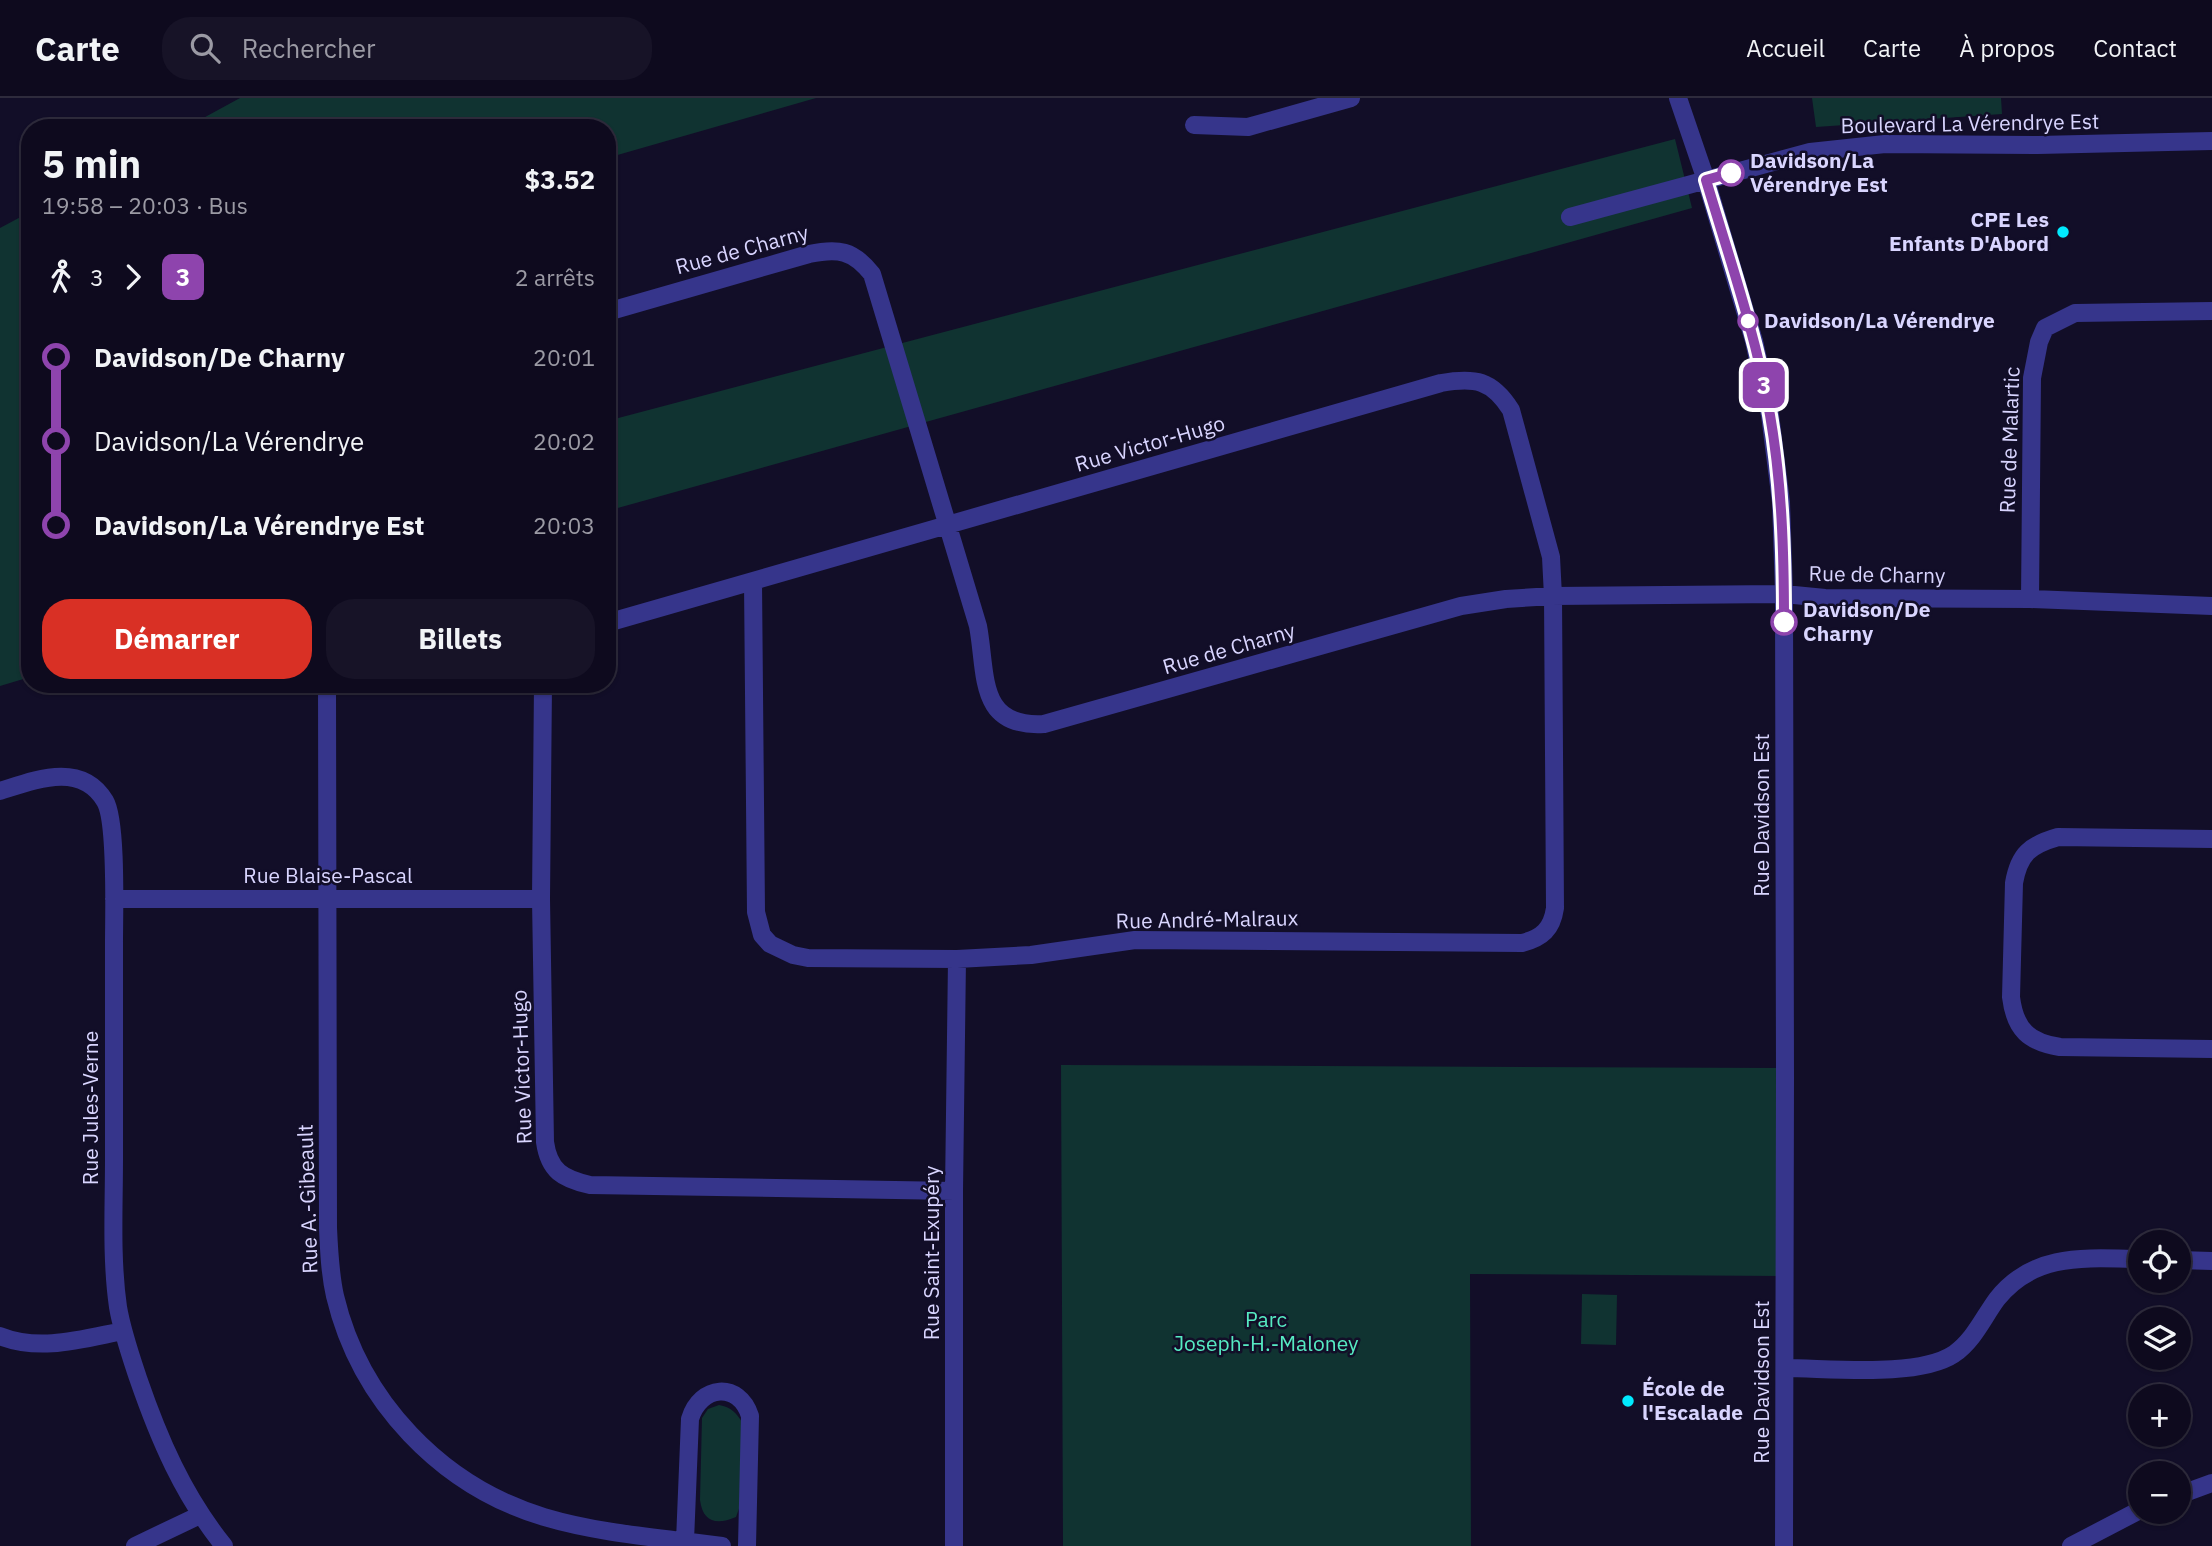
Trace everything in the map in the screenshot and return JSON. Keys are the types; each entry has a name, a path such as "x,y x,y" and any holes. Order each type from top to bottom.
{"street":[{"path":"1194,125 1248,127 1351,98"},
{"name":"Rue Davidson Est","path":"1678,98 1706,180 1754,341 1770,415 1781,502 1784,594 1784,1546"},
{"name":"Boulevard La Vérendrye Est","path":"1570,216 1810,152 1873,145 2212,141"},
{"name":"Rue de Charny","path":"616,309 827,250 847,253 861,261 872,274 978,626 985,687 1000,714 1027,725 1044,724 1461,606 1506,599 1553,596 1784,594 1825,598 2031,599 2212,606"},
{"name":"Rue de Malartic","path":"2031,599 2032,378 2039,342 2045,328 2076,313 2212,311"},
{"name":"Rue Victor-Hugo","path":"616,620 1441,383 1460,380 1489,385 1502,396 1511,410 1551,557 1553,596"},
{"name":"Rue André-Malraux","path":"753,582 757,912 762,935 780,950 807,958 957,959 1031,955 1135,940 1484,943 1522,943 1534,940 1545,933 1553,923 1555,908 1553,596"},
{"name":"Rue A.-Gibeault","path":"327,693 328,1228 335,1295 358,1362 374,1390 415,1440 442,1464 499,1500 567,1523 722,1546"},
{"name":"Rue Victor-Hugo","path":"543,693 541,899 545,1142 549,1161 565,1178 590,1185 954,1191"},
{"name":"Rue Jules-Verne","path":"0,791 39,779 65,776 78,778 98,792 106,802 111,818 114,899 113,1243 118,1305 123,1331 161,1438 200,1515 224,1546"},
{"path":"2212,839 2058,837 2038,843 2026,853 2017,867 2014,883 2011,997 2018,1025 2029,1036 2043,1044 2060,1047 2212,1049"},
{"name":"Rue Blaise-Pascal","path":"114,899 541,899"},
{"name":"Rue Saint-Exupéry","path":"954,1546 957,959"},
{"path":"1785,1368 1891,1369 1914,1368 1934,1363 1954,1354 1971,1339 1996,1300 2011,1283 2031,1271 2051,1263 2075,1259 2128,1259"},
{"path":"2191,1260 2212,1261"},
{"path":"0,1336 34,1345 123,1331"},
{"path":"685,1541 690,1419 699,1400 720,1392 741,1398 747,1405 750,1416 747,1546"},
{"path":"2191,1491 2212,1483"},
{"path":"135,1546 200,1515"},
{"path":"2071,1546 2128,1516"}],"green space":[{"path":"240,98 816,98 616,155 616,119 202,119"},
{"path":"1812,98 2001,98 2002,114 1816,127"},
{"path":"1675,139 1692,208 616,508 616,419"},
{"path":"21,217 21,680 0,686 0,228"},
{"name":"Parc Joseph-H.-Maloney","path":"1061,1065 1785,1068 1786,1276 1470,1274 1471,1546 1063,1546"},
{"path":"1582,1294 1617,1295 1616,1345 1581,1344"},
{"path":"719,1405 733,1411 743,1424 741,1503 736,1517 723,1521 708,1518 700,1500 702,1418 708,1409"}],"bus line":[{"name":"3","path":"1731,173 1706,180 1754,341 1770,415 1781,502 1784,622"}],"place":[{"name":"Davidson/La Vérendrye Est","path":"1731,173"},
{"name":"CPE Les Enfants D'Abord","path":"2063,232"},
{"name":"Davidson/La Vérendrye","path":"1748,321"},
{"name":"Davidson/De Charny","path":"1784,622"},
{"name":"École de l'Escalade","path":"1628,1401"}]}
